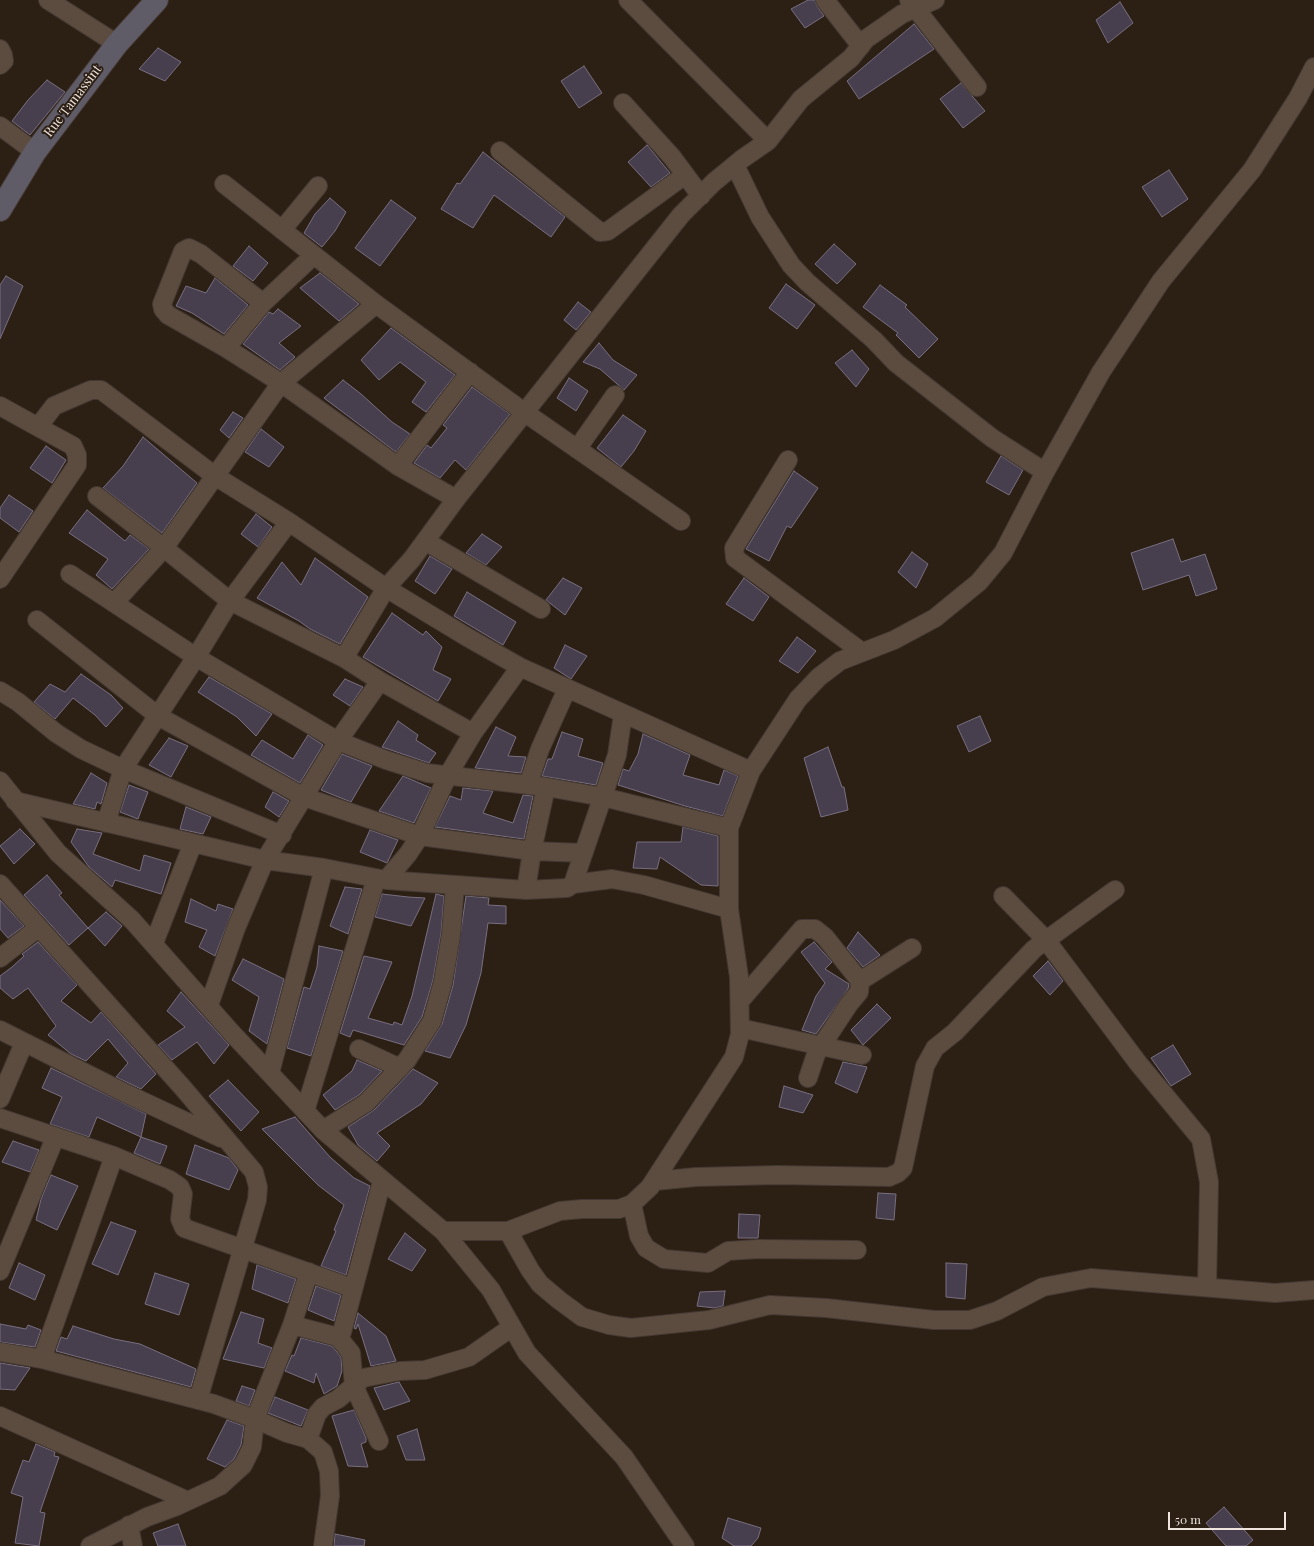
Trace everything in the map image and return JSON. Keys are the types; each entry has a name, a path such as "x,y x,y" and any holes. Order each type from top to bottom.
{"main road":[{"name":"Rue Tamassint","path":"0,210 35,152 117,44 157,0"}],"street":[{"path":"48,0 117,44"},
{"path":"628,0 768,141"},
{"path":"826,0 861,46"},
{"path":"344,658 386,588 425,541 524,412 681,215 735,165 768,141 801,99 851,58 866,39 902,14 912,4 935,0"},
{"path":"912,4 977,87"},
{"path":"0,49 3,54 4,61 0,65"},
{"path":"443,1231 508,1231 560,1211 582,1209 619,1210 632,1204 650,1188 734,1057 740,1028 740,1001 729,909 729,828 751,771 798,699 819,678 840,661 894,640 936,618 979,582 1003,553 1044,472 1101,372 1161,281 1252,170 1298,98 1314,67"},
{"path":"623,104 685,175 701,196"},
{"path":"0,126 35,152"},
{"path":"500,151 600,232 608,231 685,175"},
{"path":"735,165 760,218 791,265 807,282 874,340 896,363 992,438 1044,472"},
{"path":"224,184 376,304 524,412 681,521"},
{"path":"282,230 318,186"},
{"path":"263,303 201,254 189,248 184,251 162,304 163,309 168,315 226,348 281,383 398,466 456,499"},
{"path":"226,348 263,303 314,255"},
{"path":"114,603 164,548 281,383 376,304"},
{"path":"398,466 470,372"},
{"path":"38,427 54,406 91,390 101,390 215,476 289,522 386,588 520,668 751,771"},
{"path":"577,449 616,395"},
{"path":"0,406 73,446 77,455 77,465 0,579"},
{"path":"788,460 734,548 735,558 862,652"},
{"path":"97,496 230,601 344,658 380,681 473,733"},
{"path":"106,823 123,769 196,657 230,601 289,522"},
{"path":"425,541 541,609"},
{"path":"70,574 196,657 338,741 410,769 603,796 729,828"},
{"path":"37,620 158,716 304,797 420,836 532,851 582,853"},
{"path":"305,1111 381,880 408,854 420,836 448,775 473,733 520,668"},
{"path":"209,1005 236,928 265,860 282,835 338,741 380,681"},
{"path":"528,785 540,749 567,689"},
{"path":"0,691 18,702 56,734 81,749 123,769 282,835"},
{"path":"572,884 617,755 623,714"},
{"path":"0,781 58,853 132,920 323,1130 443,1231 491,1290 527,1353 624,1457 685,1546"},
{"path":"526,890 532,851 546,787"},
{"path":"15,801 265,860 324,868 381,880 526,890 567,888 572,884 612,880 644,884 729,909"},
{"path":"154,944 193,843"},
{"path":"270,1073 324,868"},
{"path":"0,884 254,1172 258,1187 257,1200 198,1400"},
{"path":"323,1130 366,1103 407,1060 432,1021 443,982 451,935 455,885"},
{"path":"655,1181 696,1177 778,1174 889,1177 898,1173 903,1168 925,1066 935,1048 955,1032 1034,949 1115,890"},
{"path":"1003,896 1046,940 1134,1057 1201,1139 1209,1182 1207,1287"},
{"path":"0,958 38,928"},
{"path":"740,1001 802,929 815,929 825,937 860,982 859,992 849,1004 816,1054 808,1078"},
{"path":"860,982 912,948"},
{"path":"740,1028 862,1055"},
{"path":"0,1030 125,1093 228,1141"},
{"path":"0,1099 24,1042"},
{"path":"358,1049 400,1068"},
{"path":"0,1118 54,1138 114,1156 170,1180 180,1187 183,1194 180,1219 184,1228 352,1288"},
{"path":"0,1271 54,1138"},
{"path":"42,1359 78,1252 114,1156"},
{"path":"338,1337 342,1332 352,1288 382,1181"},
{"path":"632,1204 638,1236 646,1248 664,1259 708,1263 728,1251 758,1249 857,1250"},
{"path":"508,1231 530,1270 540,1284 559,1300 582,1318 609,1325 631,1328 709,1320 770,1305 826,1308 934,1320 970,1320 998,1311 1043,1287 1091,1278 1275,1293 1314,1290"},
{"path":"90,1546 129,1525 220,1486 243,1465 252,1447 255,1419 292,1325 309,1272"},
{"path":"292,1325 338,1337 351,1353 354,1386 380,1442"},
{"path":"308,1440 317,1414 323,1407 338,1399 363,1378 400,1371 425,1370 469,1357 512,1327"},
{"path":"0,1352 42,1359 231,1409 287,1433 308,1440 323,1452 329,1471 330,1496 324,1546"},
{"path":"0,1416 188,1501"},
{"path":"129,1525 133,1546"}],"building":[{"path":"808,0 815,0 824,16 805,28 791,9"},
{"path":"1120,2 1133,23 1108,43 1096,20"},
{"path":"914,24 934,49 859,99 847,81"},
{"path":"158,48 181,62 165,81 139,69"},
{"path":"584,66 602,93 579,108 561,81"},
{"path":"47,80 65,92 30,135 12,121 28,100"},
{"path":"961,83 985,111 963,128 940,99"},
{"path":"647,145 670,173 651,187 628,162"},
{"path":"483,152 565,217 551,237 494,195 473,228 441,209 457,183 460,184"},
{"path":"1169,170 1188,199 1162,217 1142,187"},
{"path":"330,198 346,212 335,231 322,247 304,233 315,214"},
{"path":"391,200 416,218 380,266 355,248"},
{"path":"834,244 856,264 837,284 815,264"},
{"path":"249,246 268,263 253,281 233,266"},
{"path":"320,273 359,304 339,321 300,288"},
{"path":"6,276 23,286 0,339 0,285"},
{"path":"215,278 248,305 224,334 192,313 176,306 186,286 206,293"},
{"path":"786,284 815,305 797,329 769,308"},
{"path":"880,285 907,305 905,307 938,339 919,358 896,335 898,333 863,307"},
{"path":"578,302 591,312 576,330 564,320"},
{"path":"278,309 301,326 279,343 295,357 280,370 243,344 269,312 273,314"},
{"path":"391,328 455,375 426,412 412,402 426,382 400,362 379,380 361,360"},
{"path":"599,343 613,360 637,375 624,390 600,369 583,362"},
{"path":"852,350 869,369 856,387 835,363"},
{"path":"569,378 588,391 576,411 557,398"},
{"path":"343,380 392,422 410,434 396,452 324,398"},
{"path":"472,387 510,414 466,470 455,460 440,478 414,463 427,445 431,448 447,428 443,425"},
{"path":"233,412 243,418 229,438 220,430"},
{"path":"623,415 646,431 634,451 621,467 597,448"},
{"path":"261,429 284,447 269,467 245,452"},
{"path":"143,437 197,483 162,533 103,488 123,466"},
{"path":"46,446 66,460 52,483 30,468"},
{"path":"1001,456 1023,470 1009,495 986,482"},
{"path":"794,471 818,488 791,528 787,526 769,561 746,549"},
{"path":"9,495 33,511 19,532 0,518 0,508"},
{"path":"87,510 125,541 130,535 149,549 112,589 96,575 108,559 69,533"},
{"path":"256,514 272,527 258,547 241,534"},
{"path":"482,534 502,547 486,565 466,553"},
{"path":"1173,539 1181,562 1205,554 1217,589 1196,596 1189,575 1143,590 1131,553"},
{"path":"912,552 928,564 916,588 898,572"},
{"path":"430,556 452,569 435,594 415,581"},
{"path":"315,558 368,597 340,644 310,629 299,621 257,598 282,562 301,585"},
{"path":"563,578 582,588 565,615 546,600"},
{"path":"744,578 769,597 753,621 726,604"},
{"path":"467,592 516,622 503,645 454,616"},
{"path":"392,613 423,635 426,631 442,647 433,670 451,679 438,701 363,657"},
{"path":"797,637 816,651 798,673 779,661"},
{"path":"565,645 587,656 571,679 554,668"},
{"path":"81,674 111,695 123,708 106,727 95,715 73,698 55,719 34,702 50,684 65,692"},
{"path":"209,677 272,714 256,736 237,717 198,692"},
{"path":"345,679 363,687 350,706 333,695"},
{"path":"980,716 991,741 969,752 957,726"},
{"path":"398,721 418,735 416,740 436,753 429,763 382,747"},
{"path":"496,727 516,737 508,756 526,757 521,773 475,768"},
{"path":"562,732 583,739 578,756 603,763 596,785 542,776 548,759 552,759"},
{"path":"643,734 690,755 683,775 719,785 724,770 738,776 723,816 618,785 623,769 629,771 638,754"},
{"path":"308,735 323,745 300,783 251,755 262,740 293,759"},
{"path":"169,738 188,746 171,777 149,765"},
{"path":"828,747 842,787 844,787 848,810 821,817 804,758"},
{"path":"342,754 372,766 351,802 321,790"},
{"path":"91,773 107,783 101,804 97,802 95,809 73,804"},
{"path":"403,776 431,788 414,823 379,811"},
{"path":"129,785 148,792 138,819 120,812"},
{"path":"463,788 493,791 483,813 513,823 523,795 533,796 524,839 435,827 450,796 461,800"},
{"path":"273,792 289,801 279,817 265,807"},
{"path":"186,807 211,817 203,834 180,829"},
{"path":"683,827 718,836 718,886 701,885 660,857 657,869 633,868 637,842 681,842"},
{"path":"20,829 35,844 14,864 0,846"},
{"path":"77,829 102,833 93,854 140,871 144,855 171,863 161,894 115,880 112,887 89,867 71,842"},
{"path":"370,830 398,840 387,863 360,852"},
{"path":"47,875 62,893 59,895 88,928 69,945 24,895"},
{"path":"345,887 362,889 348,934 330,926"},
{"path":"382,894 425,898 411,926 375,917"},
{"path":"436,894 444,896 441,934 433,980 422,1017 404,1045 353,1030 350,1037 340,1033 364,956 392,962 368,1018 393,1025 394,1022 402,1025 412,996"},
{"path":"466,896 489,898 488,905 506,906 506,924 488,923 481,973 466,1025 450,1058 425,1051 442,1024 453,985"},
{"path":"191,899 216,911 218,904 233,909 215,956 199,947 207,930 185,922"},
{"path":"0,900 24,926 8,938 0,929"},
{"path":"106,912 122,926 105,946 88,928"},
{"path":"858,932 880,955 863,967 847,948"},
{"path":"38,942 77,985 61,1001 91,1023 101,1012 156,1074 141,1089 116,1077 128,1063 108,1039 86,1061 71,1054 48,1035 56,1026 28,988 13,999 0,988 0,976 24,956 22,954"},
{"path":"814,942 832,962 825,969 849,984 848,989 816,1034 802,1030 816,996 825,983 801,952"},
{"path":"319,946 343,951 311,1056 287,1048 304,987 310,989 317,967"},
{"path":"243,959 284,979 267,1044 249,1031 259,997 232,980"},
{"path":"1048,961 1063,981 1050,995 1033,976"},
{"path":"181,992 229,1045 214,1064 197,1042 172,1060 158,1045 185,1027 167,1011"},
{"path":"877,1004 891,1018 863,1045 851,1030"},
{"path":"1173,1045 1191,1074 1171,1086 1151,1058"},
{"path":"357,1060 382,1071 359,1095 335,1110 323,1095 352,1071"},
{"path":"843,1062 867,1067 857,1093 835,1083"},
{"path":"51,1068 146,1114 141,1137 97,1117 89,1137 50,1124 62,1097 42,1088"},
{"path":"413,1069 438,1083 421,1104 377,1133 390,1146 377,1161 358,1145 348,1127 374,1110"},
{"path":"228,1080 259,1112 241,1131 209,1096"},
{"path":"784,1086 813,1095 803,1113 779,1107"},
{"path":"295,1117 330,1157 354,1178 370,1186 346,1275 321,1266 336,1231 334,1230 344,1205 318,1185 262,1129"},
{"path":"141,1137 167,1146 160,1164 134,1153"},
{"path":"13,1141 39,1150 30,1172 2,1162"},
{"path":"195,1145 229,1158 238,1170 229,1190 186,1174"},
{"path":"51,1175 78,1186 57,1230 36,1220 41,1199"},
{"path":"878,1193 896,1194 894,1220 876,1218"},
{"path":"739,1214 760,1215 758,1238 738,1238"},
{"path":"111,1222 136,1231 118,1275 92,1264"},
{"path":"405,1233 426,1250 412,1271 388,1259"},
{"path":"19,1263 45,1275 35,1300 9,1288"},
{"path":"946,1263 967,1264 965,1299 946,1297"},
{"path":"257,1265 296,1279 288,1303 252,1289"},
{"path":"155,1273 189,1284 179,1315 145,1304"},
{"path":"316,1286 341,1295 334,1321 308,1310"},
{"path":"725,1291 723,1306 715,1308 697,1306 700,1292"},
{"path":"241,1312 264,1319 258,1343 272,1348 264,1368 223,1359"},
{"path":"358,1313 386,1336 396,1361 371,1366 358,1324 356,1329 354,1328"},
{"path":"0,1324 26,1329 28,1325 41,1330 35,1347 0,1342"},
{"path":"73,1326 114,1339 140,1344 196,1369 191,1387 56,1351 61,1337 67,1339"},
{"path":"301,1338 332,1346 341,1357 342,1371 337,1386 324,1394 316,1373 314,1383 285,1371 292,1355 294,1356"},
{"path":"0,1363 30,1368 15,1390 0,1389"},
{"path":"399,1382 410,1401 384,1410 374,1388"},
{"path":"242,1386 255,1390 249,1406 236,1401"},
{"path":"275,1397 308,1410 301,1426 268,1413"},
{"path":"354,1410 366,1438 366,1442 361,1444 368,1467 348,1466 332,1416"},
{"path":"227,1420 244,1426 241,1445 234,1459 225,1467 207,1459"},
{"path":"417,1429 425,1460 406,1460 397,1436"},
{"path":"36,1444 55,1452 54,1456 59,1457 40,1512 45,1513 39,1546 15,1543 23,1497 11,1493 23,1460 29,1462"},
{"path":"1224,1507 1253,1540 1246,1546 1226,1546 1206,1523"},
{"path":"728,1518 761,1528 758,1538 751,1546 734,1546 722,1538"},
{"path":"178,1524 186,1546 158,1546 153,1533"},
{"path":"335,1534 365,1540 364,1546 334,1546"}]}
